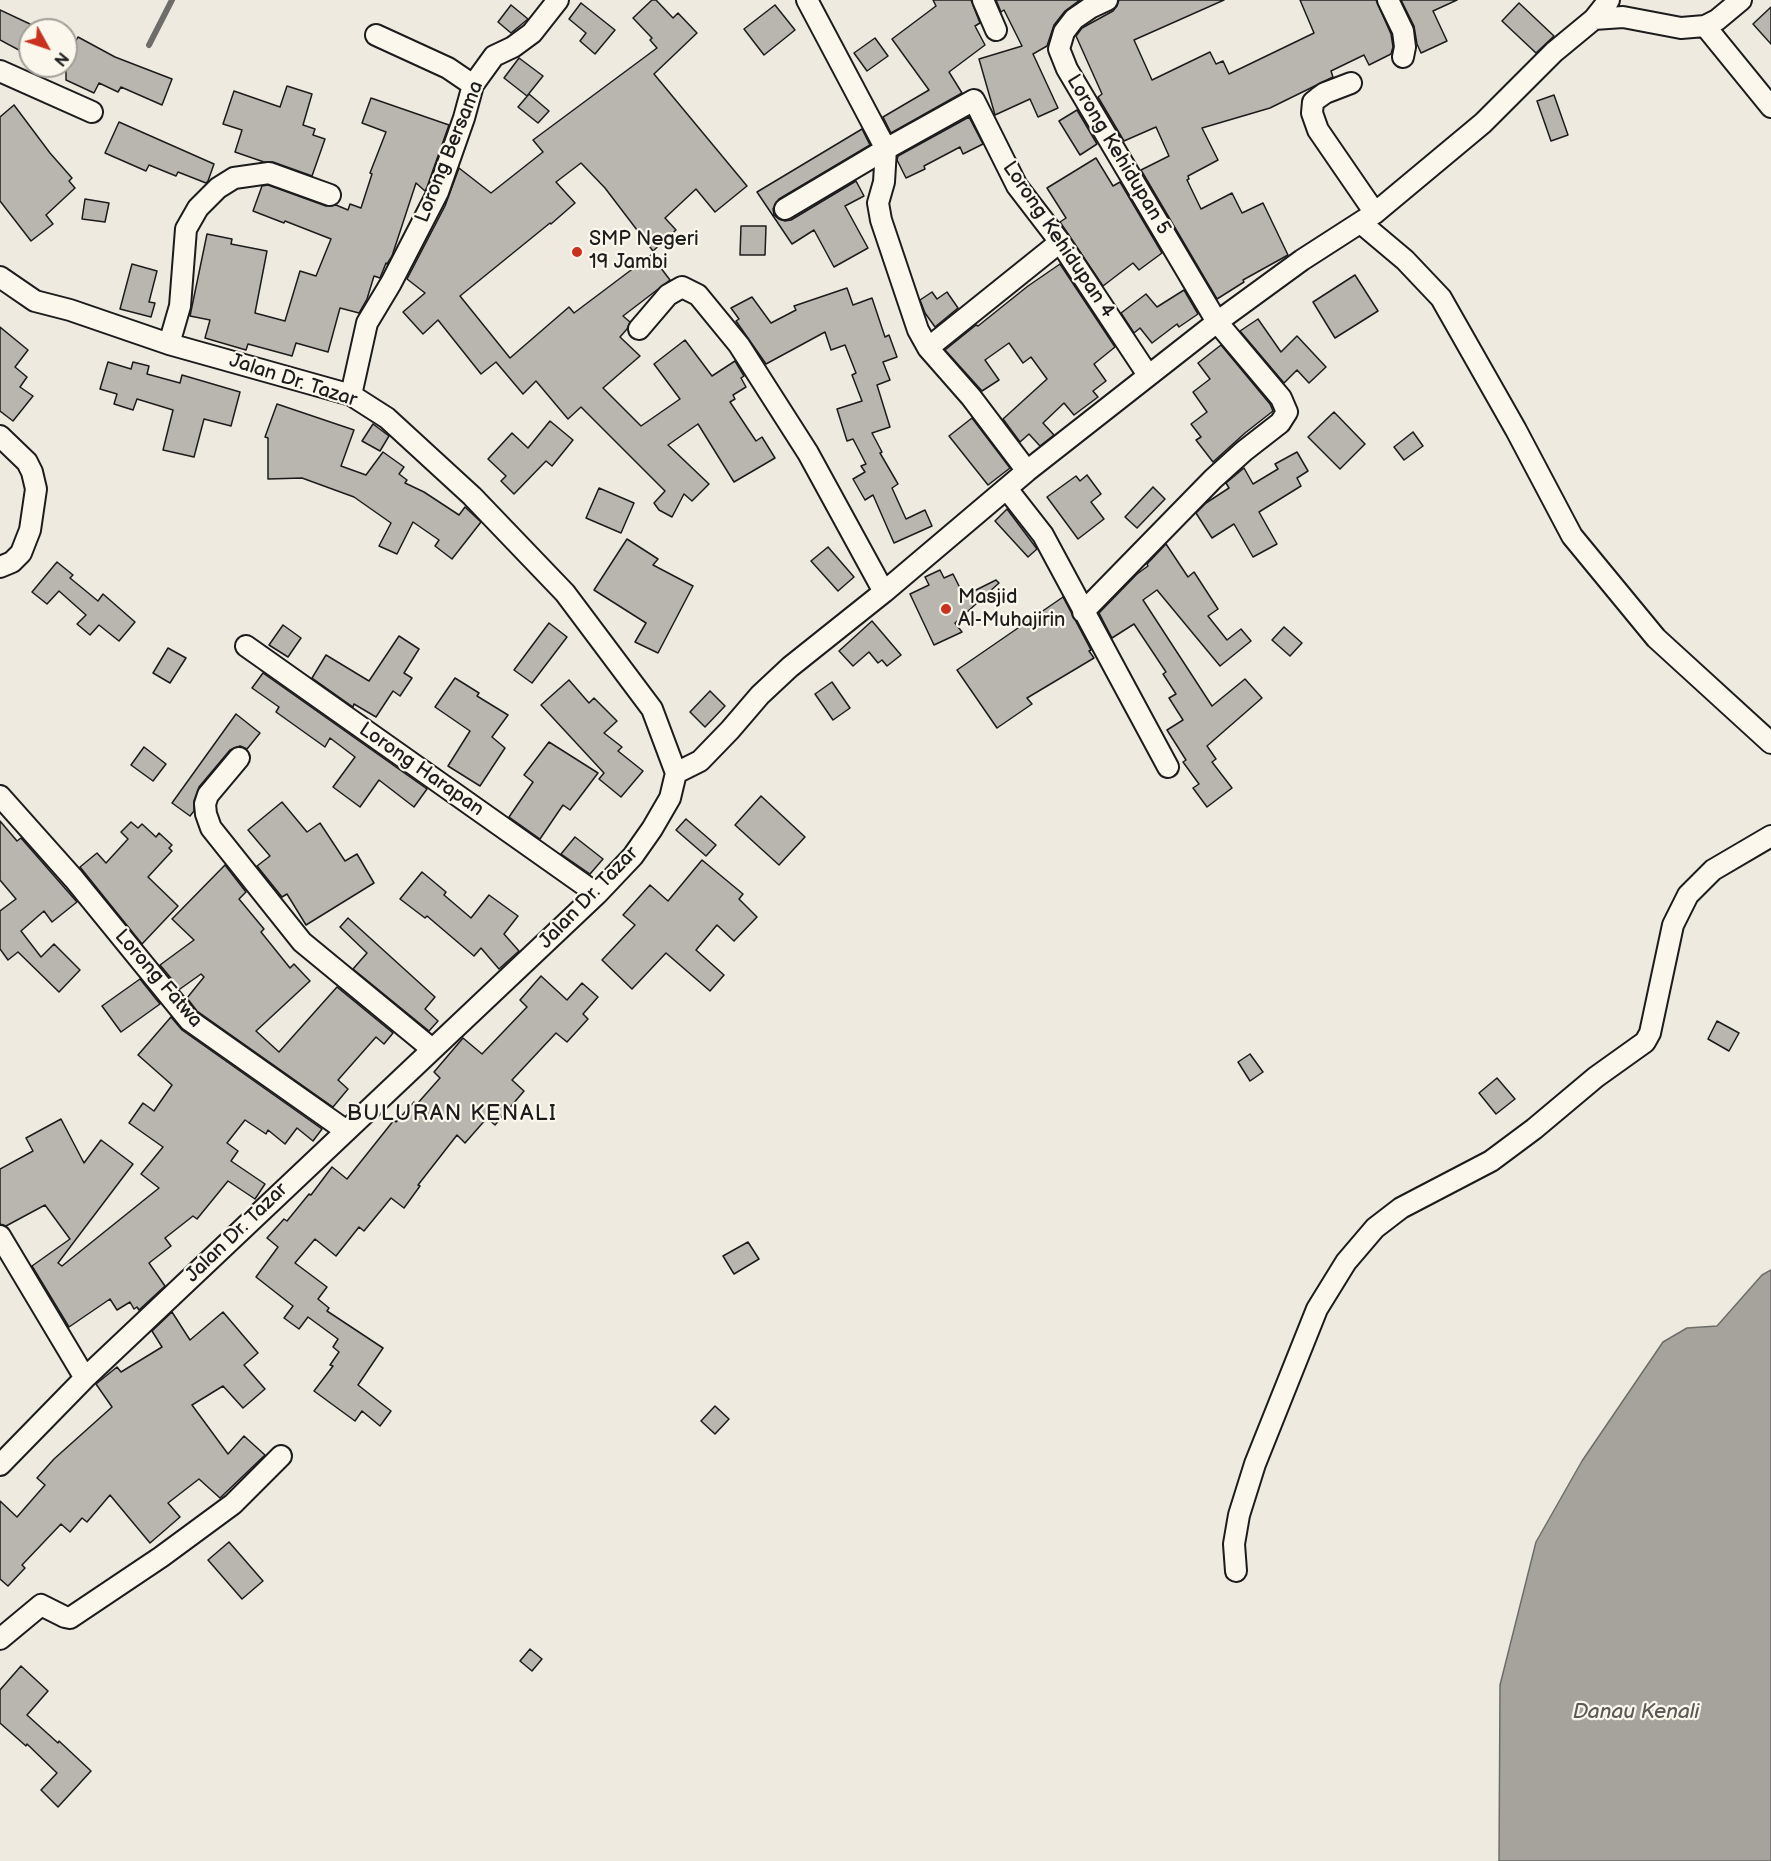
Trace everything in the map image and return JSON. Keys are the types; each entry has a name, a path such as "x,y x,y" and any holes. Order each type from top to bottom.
{"street":[{"name":"Lorong Bersama","path":"351,395 367,323 391,283 438,192 473,85 494,56 513,47 532,33 558,0"},
{"path":"807,0 886,149 884,182 878,203 880,220 894,257 909,309 928,348 971,397 1027,471"},
{"path":"983,0 996,30"},
{"path":"1388,0 1403,32 1405,47 1403,57"},
{"path":"676,773 700,761 760,695 790,667 884,592 1027,471 1217,322 1302,260 1368,218 1483,123 1554,52 1594,19 1610,0"},
{"path":"1594,19 1623,17 1681,28 1705,26 1717,20 1741,0"},
{"name":"Lorong Kehidupan 5","path":"1083,612 1213,479 1280,423 1285,416 1286,407 1217,322 1067,69 1059,49 1064,32 1094,3"},
{"path":"1705,26 1771,107"},
{"path":"376,36 448,68 473,85"},
{"path":"0,71 92,112"},
{"path":"1351,83 1318,98 1313,102 1312,113 1318,130 1368,218 1442,298 1572,536 1656,638 1771,743"},
{"name":"Lorong Kehidupan 4","path":"886,149 974,100 1017,186 1060,243 1148,375"},
{"path":"785,209 886,149"},
{"path":"169,344 180,306 186,229 198,208 218,188 234,178 269,173 330,195"},
{"path":"928,348 1060,243"},
{"name":"Jalan Dr. Tazar","path":"0,277 35,301 70,310 169,344 351,395 387,418 472,496 565,593 652,709 676,773 670,798 652,829 633,856 597,894 85,1378 0,1465"},
{"path":"639,329 668,295 682,287 698,295 740,345 808,453 884,592"},
{"path":"0,436 27,462 36,489 30,530 21,553 12,562 0,567"},
{"path":"1007,489 1043,535 1168,767"},
{"name":"Lorong Harapan","path":"246,646 597,894"},
{"path":"239,758 208,795 205,804 211,828 302,942 432,1049"},
{"name":"Lorong Fatwa","path":"0,796 74,879 189,1020 345,1130"},
{"path":"1236,1571 1234,1544 1237,1525 1255,1464 1317,1309 1346,1262 1375,1228 1401,1208 1491,1161 1534,1129 1596,1077 1645,1042 1650,1033 1673,925 1688,896 1713,870 1771,836"},
{"path":"0,1236 85,1378"},
{"path":"0,1638 41,1605 70,1618 161,1557 233,1504 281,1456"}],"water":[{"name":"Danau Kenali","path":"1771,1270 1771,1861 1499,1861 1500,1685 1536,1542 1582,1461 1663,1342 1687,1328 1717,1326 1762,1275"}],"building":[{"name":"SMP Negeri 19 Jambi","path":"652,0 656,0 673,18 678,13 697,33 654,74 747,186 715,212 696,189 665,218 676,230 653,251 605,188 581,163 556,182 575,203 460,296 510,358 569,307 574,313 651,255 670,280 623,316 630,322 620,337 640,356 603,388 641,426 680,399 654,364 685,340 712,376 735,361 744,376 741,378 746,387 733,395 735,399 730,402 756,441 762,437 775,458 734,482 698,424 668,445 709,484 692,501 684,494 672,517 659,510 654,503 665,491 581,407 568,419 536,381 523,394 496,362 481,374 438,320 423,334 403,312 425,293 407,279 445,206 459,168 491,193 543,152 533,140 657,48 650,40 652,38 633,18"},
{"path":"933,0 971,0 980,23 975,26 985,45 949,72 962,93 891,133 883,117 929,90 892,39 936,6"},
{"path":"996,0 1080,0 1065,11 1054,25 1047,46 1033,54 1058,108 1038,117 1030,99 995,115 979,59 1022,46 1004,10 1001,12"},
{"path":"1119,0 1224,0 1134,40 1152,80 1210,52 1216,64 1223,61 1229,74 1314,33 1300,0 1376,0 1391,34 1393,47 1391,54 1369,65 1364,55 1331,71 1333,77 1270,108 1202,128 1218,160 1188,176 1187,180 1201,209 1232,193 1242,213 1263,203 1288,255 1243,280 1244,282 1217,299 1141,170 1169,156 1156,127 1124,141 1098,97 1102,94 1076,36 1082,28 1113,11"},
{"path":"1401,0 1457,0 1433,11 1447,41 1421,53 1414,26"},
{"path":"581,3 615,30 595,54 580,41 586,33 569,19"},
{"path":"1519,3 1554,36 1536,53 1502,21"},
{"path":"511,5 528,19 511,33 498,22"},
{"path":"775,5 795,30 764,55 744,29"},
{"path":"1771,7 1771,44 1753,24"},
{"path":"0,10 18,18 18,50 0,40"},
{"path":"78,37 115,57 172,79 162,105 121,87 118,92 99,83 94,93 66,78 78,78"},
{"path":"875,38 888,56 867,71 854,53"},
{"path":"519,58 543,76 527,96 504,78"},
{"path":"287,86 312,94 303,125 315,129 313,135 325,139 312,176 235,152 242,130 223,124 234,91 280,107"},
{"path":"529,94 549,111 538,123 518,107"},
{"path":"1554,95 1568,135 1551,141 1537,101"},
{"path":"371,98 449,125 427,187 425,191 416,183 392,256 386,263 380,278 374,276 367,299 359,313 340,308 328,352 296,343 292,356 248,344 246,350 205,338 210,320 190,316 207,234 232,239 231,244 267,251 255,313 285,321 300,271 316,276 331,239 253,211 262,186 268,185 326,206 336,205 348,210 350,204 361,208 372,174 370,173 386,132 362,123"},
{"path":"14,105 72,178 69,181 75,188 46,215 53,224 31,241 0,201 0,117"},
{"path":"1077,110 1097,144 1080,155 1059,121"},
{"path":"969,117 983,144 963,154 960,147 906,178 897,160 898,156"},
{"path":"119,122 214,164 208,181 206,183 178,172 176,176 149,165 146,171 105,153"},
{"path":"862,129 870,145 779,199 773,209 774,215 779,219 791,220 856,181 864,196 845,206 868,248 834,267 814,230 792,244 757,192"},
{"path":"1096,158 1113,186 1120,182 1162,253 1139,270 1133,263 1103,286 1060,222 1066,218 1047,188"},
{"path":"85,199 109,203 105,222 82,219"},
{"path":"741,226 766,226 765,255 740,255"},
{"path":"132,264 157,271 149,302 155,303 151,317 120,309"},
{"path":"1060,264 1115,347 1094,364 1106,381 1093,391 1098,397 1074,415 1064,403 1043,423 1054,435 1040,446 1029,434 1020,442 1003,419 1047,379 1031,357 1023,363 1009,343 985,360 999,380 982,391 945,350"},
{"path":"1355,275 1378,311 1335,338 1313,302"},
{"path":"847,288 853,305 872,298 885,337 889,335 897,357 883,362 890,380 877,385 890,427 872,433 882,452 880,453 898,484 892,488 906,519 925,510 932,526 894,543 873,495 865,500 853,479 865,472 861,466 866,464 853,439 847,441 837,409 862,401 852,375 856,373 845,345 831,350 825,332 766,364 736,321 739,319 731,308 752,297 771,323 796,310 794,306"},
{"path":"1184,290 1198,314 1179,327 1177,324 1152,343 1140,328 1134,333 1121,313 1146,294 1157,307"},
{"path":"932,292 937,299 947,292 958,308 935,327 925,313 920,300"},
{"path":"1258,319 1281,352 1297,336 1326,367 1309,383 1297,370 1284,383 1240,331"},
{"path":"0,327 28,350 15,367 27,377 20,387 33,396 13,421 0,411"},
{"path":"1221,345 1270,404 1273,411 1213,462 1196,440 1201,437 1191,424 1207,412 1193,392 1210,379 1198,363"},
{"path":"108,362 131,369 133,362 149,366 147,374 180,383 182,375 240,392 231,426 204,419 194,457 163,450 173,410 137,399 133,410 114,404 117,394 100,389"},
{"path":"277,404 354,430 341,466 366,475 383,452 404,467 399,474 407,480 405,483 424,492 459,515 465,507 481,522 452,559 435,546 439,540 413,522 397,554 379,546 391,523 354,497 302,478 268,479 268,438 265,437"},
{"path":"1334,412 1365,444 1340,469 1308,437"},
{"path":"972,418 1010,468 988,485 949,436"},
{"path":"550,421 573,440 552,466 546,461 514,494 501,481 506,476 488,459 512,433 528,448"},
{"path":"373,424 389,436 380,451 362,441"},
{"path":"1413,432 1423,446 1404,460 1394,447"},
{"path":"1297,452 1308,471 1297,478 1301,486 1259,512 1277,544 1253,557 1234,524 1212,538 1196,513 1206,503 1229,488 1226,483 1244,468 1253,484 1278,469 1275,464"},
{"path":"1087,475 1101,494 1091,502 1104,519 1078,539 1047,497 1076,476 1080,481"},
{"path":"1153,487 1165,499 1137,528 1125,517"},
{"path":"599,488 634,503 621,533 586,518"},
{"path":"1007,509 1037,549 1028,557 995,521"},
{"path":"627,539 658,559 653,565 693,586 658,653 635,642 646,623 594,590"},
{"path":"1166,544 1188,577 1194,572 1218,609 1208,616 1227,640 1241,629 1251,641 1220,666 1157,590 1143,600 1212,706 1245,679 1262,698 1207,746 1216,759 1212,762 1232,788 1207,807 1193,788 1199,784 1183,762 1186,760 1167,730 1183,720 1169,698 1176,694 1163,674 1166,672 1134,624 1112,638 1099,613 1137,574 1148,566 1147,564"},
{"path":"828,547 854,577 838,591 811,561"},
{"path":"57,562 73,575 70,578 98,601 103,594 135,622 119,641 99,625 90,635 77,624 86,615 59,591 47,604 32,592"},
{"name":"Masjid Al-Muhajirin","path":"940,570 944,578 953,574 964,596 996,580 999,583 955,623 962,632 934,645 910,594 929,585 925,577"},
{"path":"1063,597 1094,658 1027,698 1032,704 997,728 957,670"},
{"path":"872,621 901,655 887,666 882,660 878,663 869,652 853,666 839,651"},
{"path":"549,623 567,637 532,683 514,670"},
{"path":"283,625 301,638 288,657 269,645"},
{"path":"1284,627 1302,643 1290,656 1272,640"},
{"path":"399,636 419,649 404,673 412,678 400,696 393,691 376,717 354,704 353,707 312,678 326,655 369,681"},
{"path":"168,648 186,658 170,683 153,673"},
{"path":"263,673 427,789 414,807 379,780 360,807 333,787 355,757 330,738 325,747 276,712 279,707 252,688"},
{"path":"455,678 479,693 477,696 508,715 492,737 505,748 480,786 448,766 470,731 435,707"},
{"path":"569,680 589,703 594,698 617,721 604,733 622,747 618,751 643,771 621,797 599,779 604,773 541,705"},
{"path":"832,682 850,708 833,720 815,694"},
{"path":"710,691 725,706 705,727 690,712"},
{"path":"236,714 260,733 247,749 240,746 230,750 199,787 194,801 194,811 190,816 172,803"},
{"path":"549,742 598,773 570,810 563,805 540,839 509,817 533,782 524,775"},
{"path":"144,747 166,764 153,781 131,765"},
{"path":"761,796 805,837 779,865 735,825"},
{"path":"282,802 307,832 320,823 345,861 357,854 374,883 306,925 287,894 282,897 257,866 270,856 248,830"},
{"path":"686,819 716,845 706,856 676,830"},
{"path":"0,821 17,841 21,838 77,902 52,922 44,911 21,931 41,957 54,944 80,970 59,992 18,952 8,960 0,949 0,911 16,899 0,880"},
{"path":"131,822 138,828 142,824 156,837 159,833 172,845 169,848 172,851 148,877 178,906 142,944 80,867 97,853 106,863 128,839 121,832"},
{"path":"575,837 603,859 590,874 561,854"},
{"path":"702,860 743,894 739,899 757,917 734,941 717,925 696,950 724,975 710,991 666,953 632,989 602,960 635,925 623,915 650,885 668,901"},
{"path":"225,865 246,892 239,899 264,929 261,932 290,968 294,964 310,981 256,1031 279,1052 337,987 393,1033 384,1044 376,1037 338,1080 348,1089 333,1107 197,1011 187,998 204,977 201,974 180,989 160,965 194,940 172,919"},
{"path":"422,872 446,892 444,895 471,918 489,895 518,916 504,934 519,951 499,969 481,948 474,956 427,916 425,918 400,899"},
{"path":"348,918 435,997 425,1009 438,1021 429,1031 353,969 367,953 340,927"},
{"path":"541,976 567,1000 582,983 598,997 583,1014 588,1019 567,1042 556,1033 512,1080 524,1091 495,1125 487,1118 465,1143 457,1135 418,1185 420,1186 404,1208 391,1198 364,1231 359,1227 336,1256 315,1239 295,1263 327,1287 318,1299 329,1308 327,1311 383,1348 358,1385 391,1411 380,1426 362,1411 355,1421 314,1391 333,1366 330,1365 339,1352 333,1347 338,1339 308,1317 299,1329 284,1318 293,1306 256,1277 278,1247 267,1238 284,1219 287,1221 309,1194 311,1195 332,1167 347,1179 394,1120 396,1122 414,1102 417,1104 440,1078 434,1072 463,1038 482,1054 527,1007 520,1000"},
{"path":"140,979 160,1004 121,1032 102,1006"},
{"path":"171,1017 182,1030 322,1129 313,1141 297,1128 285,1144 268,1130 266,1134 245,1120 227,1143 238,1151 231,1161 265,1184 255,1199 228,1181 197,1219 193,1216 165,1238 171,1246 149,1263 165,1286 139,1310 137,1307 134,1309 130,1302 117,1310 110,1299 69,1327 32,1266 70,1239 45,1205 6,1226 0,1224 0,1169 33,1151 26,1138 61,1119 84,1163 101,1140 133,1164 58,1263 62,1266 159,1188 141,1174 163,1147 129,1123 143,1103 154,1111 172,1085 138,1055"},
{"path":"1717,1021 1739,1033 1729,1051 1708,1039"},
{"path":"1250,1054 1263,1072 1250,1081 1238,1062"},
{"path":"1497,1078 1515,1099 1496,1114 1479,1093"},
{"path":"748,1242 759,1259 734,1274 723,1256"},
{"path":"172,1312 190,1340 223,1312 258,1353 244,1365 265,1389 243,1408 223,1386 192,1405 228,1454 244,1436 265,1455 220,1498 199,1479 168,1503 180,1517 150,1543 110,1495 87,1522 82,1518 70,1532 61,1524 22,1565 25,1568 8,1586 0,1579 0,1501 17,1517 45,1485 37,1478 54,1459 112,1407 96,1384 117,1367 121,1372 162,1347 152,1331"},
{"path":"715,1406 729,1419 715,1434 701,1421"},
{"path":"229,1542 263,1581 242,1599 208,1560"},
{"path":"530,1649 542,1659 532,1671 520,1661"},
{"path":"21,1666 48,1691 27,1715 91,1771 58,1807 41,1790 57,1773 27,1744 26,1746 0,1723 0,1690"}],"waterway":[{"path":"149,45 172,0"}],"place":[{"name":"SMP Negeri 19 Jambi","path":"577,252"},
{"name":"Masjid Al-Muhajirin","path":"946,609"}],"district":[{"name":"BULURAN KENALI","path":"452,1114"}]}
